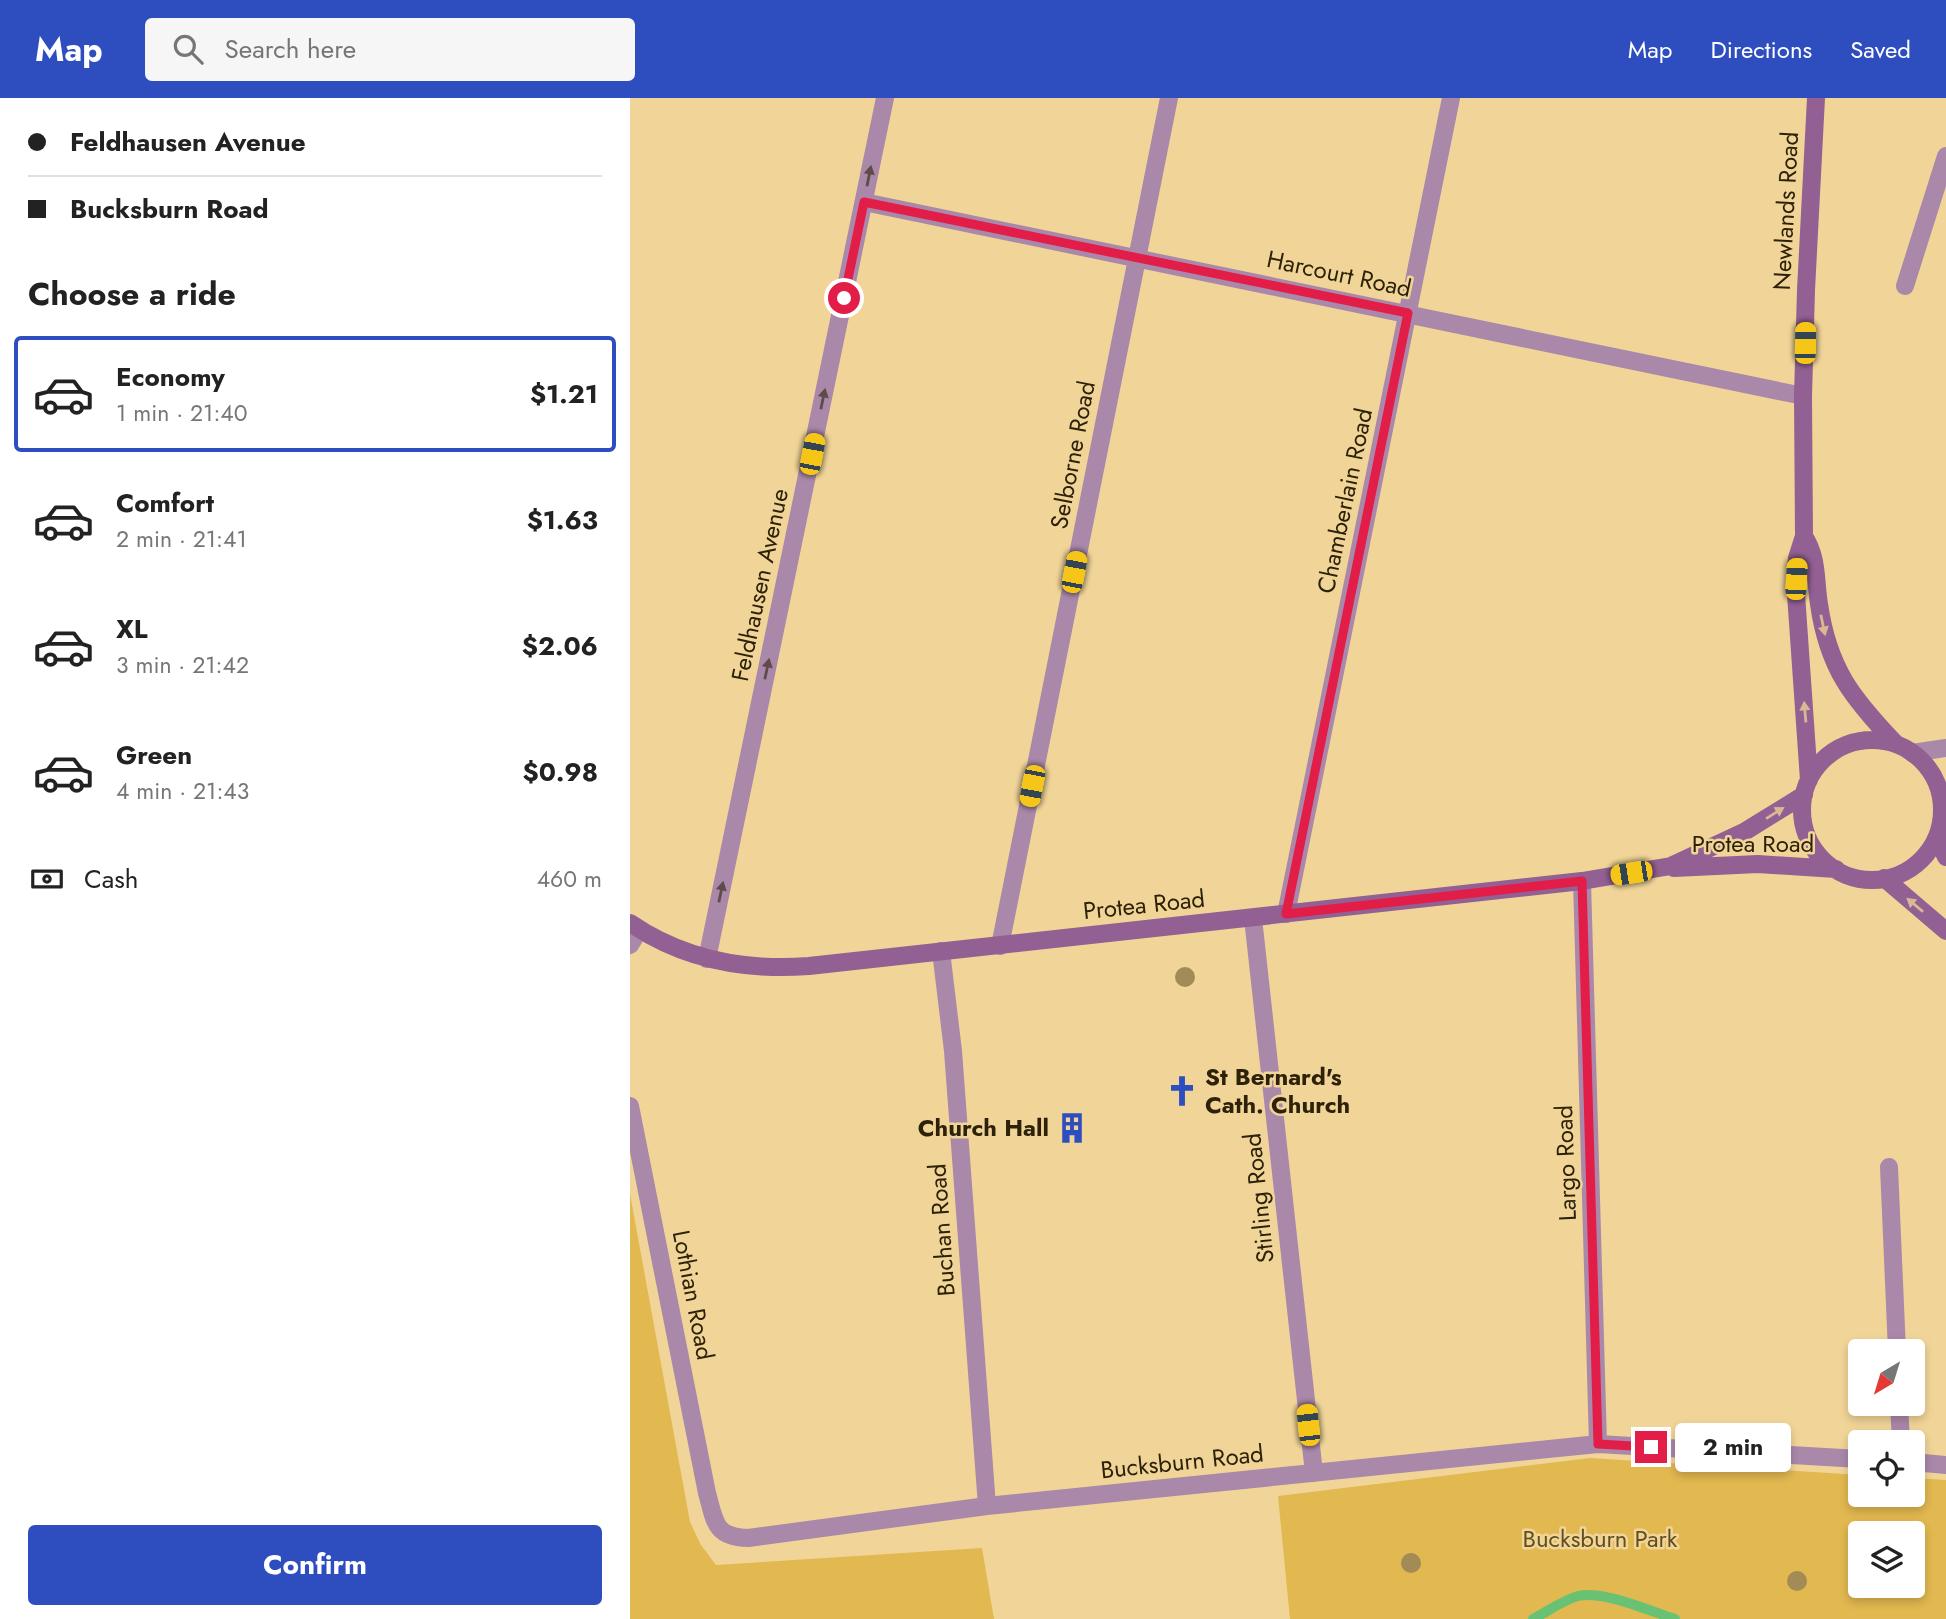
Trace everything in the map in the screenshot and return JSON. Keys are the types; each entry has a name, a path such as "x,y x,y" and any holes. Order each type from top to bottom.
{"main road":[{"name":"Newlands Road","path":"1806,788 1796,579 1797,558 1804,536 1803,396 1816,98"},
{"name":"Newlands Road","path":"1804,536 1815,559 1818,603 1827,643 1836,667 1857,701 1904,748"},
{"path":"1874,740 1904,748 1933,775 1944,801 1937,838 1915,865 1895,876 1862,878 1836,869 1821,857 1809,839 1802,814 1806,788 1815,770 1830,753 1851,743 1874,740"},
{"name":"Protea Road","path":"633,933 708,959 748,967 788,968 1582,881 1671,866 1744,832 1806,788"},
{"path":"1937,838 1946,857"},
{"name":"Protea Road","path":"1671,866 1676,869 1758,864 1836,869"},
{"path":"1884,878 1946,931"}],"street":[{"name":"Feldhausen Avenue","path":"708,959 885,98"},
{"name":"Selborne Road","path":"1000,946 1169,98"},
{"name":"Chamberlain Road","path":"1286,914 1451,98"},
{"path":"1905,286 1946,156"},
{"name":"Harcourt Road","path":"864,202 1803,396"},
{"path":"1904,748 1946,748"},
{"name":"Largo Road","path":"1582,881 1598,1444"},
{"name":"Stirling Road","path":"1253,918 1314,1473"},
{"name":"Buchan Road","path":"941,951 953,1051 987,1506"},
{"name":"Lothian Road","path":"630,1106 707,1493"},
{"path":"1889,1167 1896,1339"},
{"name":"Bucksburn Road","path":"707,1493 716,1526 729,1536 737,1538 987,1506 1598,1444 1848,1458"},
{"path":"1925,1463 1946,1465"}],"green space":[{"path":"630,1194 690,1522 701,1545 716,1565 982,1548 994,1619 630,1619"},
{"name":"Bucksburn Park","path":"1590,1458 1848,1474 1848,1507 1925,1507 1925,1479 1946,1480 1946,1619 1290,1619 1278,1496"}],"waterway":[{"path":"1533,1619 1567,1600 1588,1595 1626,1602 1675,1619"}],"place":[{"name":"St Bernard's Cath. Church","path":"1182,1091"},
{"name":"Church Hall","path":"1072,1128"}],"route":[{"path":"844,298 864,202 1408,313 1286,914 1582,881 1598,1444 1651,1447"}]}
